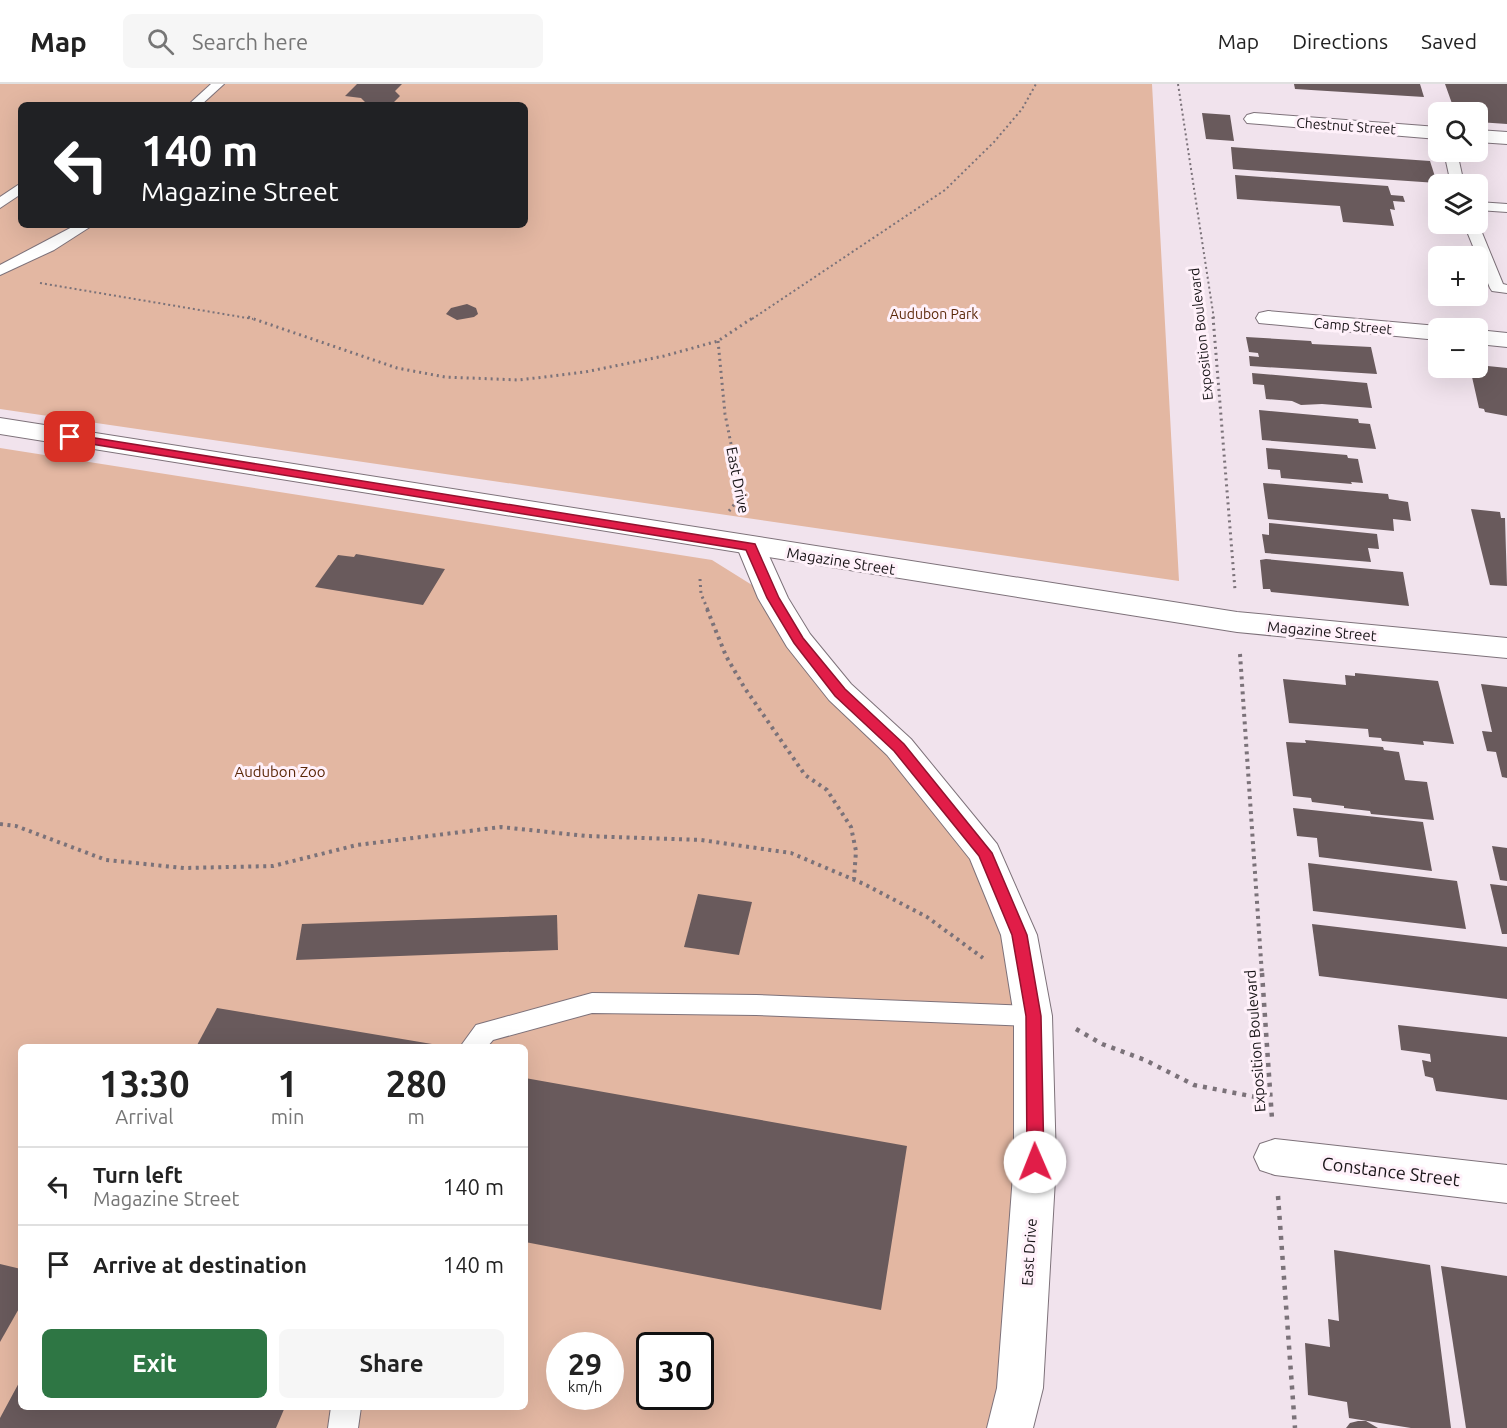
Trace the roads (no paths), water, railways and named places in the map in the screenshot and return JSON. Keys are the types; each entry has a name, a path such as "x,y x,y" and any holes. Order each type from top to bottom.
{"street":[{"name":"Chestnut Street","path":"1254,119 1428,132"},
{"path":"1488,137 1507,138"},
{"name":"Camp Street","path":"1268,318 1428,332"},
{"path":"1488,338 1507,340"},
{"name":"Magazine Street","path":"0,426 751,547 1237,622 1507,648"},
{"name":"East Drive","path":"751,547 773,598 798,640 840,692 899,747 985,853 1019,935 1034,1016 1035,1162 1020,1388 1010,1428"},
{"name":"Constance Street","path":"1275,1157 1507,1184"}],"lane":[{"path":"197,102 218,84"},
{"path":"0,204 18,189"},
{"path":"1488,207 1507,208"},
{"path":"0,271 81,228"},
{"path":"1475,234 1497,288 1507,289"},
{"path":"475,1044 485,1032 592,1003 756,1005 1034,1016"},
{"path":"344,1428 346,1410"}],"park label":[{"name":"Audubon Park","path":"934,314"},
{"name":"Audubon Zoo","path":"280,771"}]}
